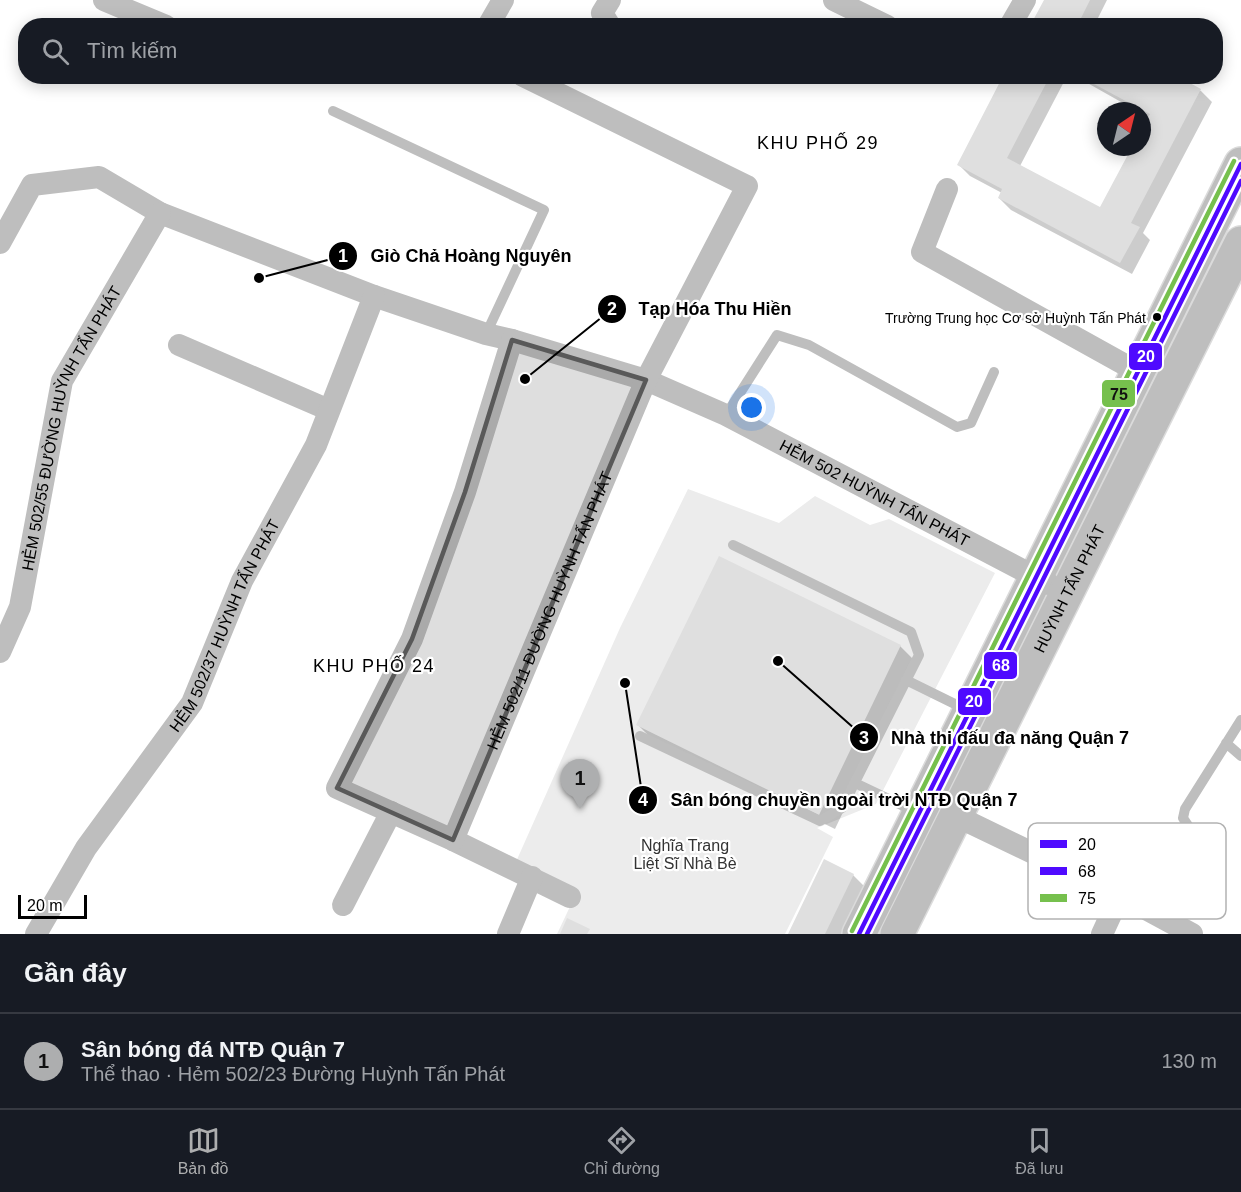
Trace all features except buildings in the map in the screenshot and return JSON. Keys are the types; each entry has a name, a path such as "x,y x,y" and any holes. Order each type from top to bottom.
{"main road":[{"name":"HUỲNH TẤN PHÁT","path":"859,934 1241,164"},
{"name":"HUỲNH TẤN PHÁT","path":"897,934 1241,243"}],"street":[{"path":"104,0 147,18"},
{"path":"493,18 503,0"},
{"path":"605,18 602,13 610,0"},
{"path":"834,0 871,18"},
{"path":"1014,18 1024,0"},
{"name":"HẺM 502/11 ĐƯỜNG HUỲNH TẤN PHÁT","path":"453,840 646,380 747,186 539,84"},
{"name":"HẺM 502 HUỲNH TẤN PHÁT","path":"0,243 32,185 99,177 160,213 374,296 486,334 646,380 726,415 1066,593"},
{"path":"947,189 922,252 1138,372"},
{"name":"HẺM 502/55 ĐƯỜNG HUỲNH TẤN PHÁT","path":"0,652 20,607 62,381 160,213"},
{"name":"HẺM 502/37 HUỲNH TẤN PHÁT","path":"36,934 86,848 192,703 242,580 316,445 374,296"},
{"path":"512,340 465,492 412,639 338,788 532,877 570,897"},
{"path":"179,345 329,410"},
{"path":"343,905 391,812"},
{"path":"956,816 1028,851"},
{"path":"508,934 532,877"},
{"path":"1102,934 1109,919"},
{"path":"1164,919 1192,934"}],"lane":[{"path":"333,111 544,210 486,334"},
{"path":"726,415 777,335 809,345 957,427 971,423 994,372"},
{"path":"640,736 820,820 842,808 919,655 911,632 733,545"},
{"path":"906,680 970,711"},
{"path":"1186,823 1183,818 1185,809 1241,720"},
{"path":"1226,743 1241,756"},
{"path":"855,783 919,814"}],"highlighted area":[{"path":"512,340 646,380 453,840 337,788 412,639 465,492"}],"green space":[{"name":"Nghĩa Trang Liệt Sĩ Nhà Bè","path":"688,489 779,523 815,496 870,525 889,519 995,573 876,804 817,828 833,837 785,934 557,934 576,894 515,864 620,628"}],"transit line":[{"name":"75","path":"852,931 1234,161"},
{"name":"20","path":"859,934 1241,164"},
{"name":"68","path":"867,934 1241,181"}],"place":[{"name":"Giò Chả Hoàng Nguyên","path":"259,278"},
{"name":"Trường Trung học Cơ sở Huỳnh Tấn Phát","path":"1157,317"},
{"name":"Tạp Hóa Thu Hiền","path":"525,379"},
{"name":"Nhà thi đấu đa năng Quận 7","path":"778,661"},
{"name":"Sân bóng chuyền ngoài trời NTĐ Quận 7","path":"625,683"},
{"name":"Sân bóng đá NTĐ Quận 7","path":"580,809"}],"district":[{"name":"KHU PHỐ 29","path":"818,143"},
{"name":"KHU PHỐ 24","path":"374,666"}]}
